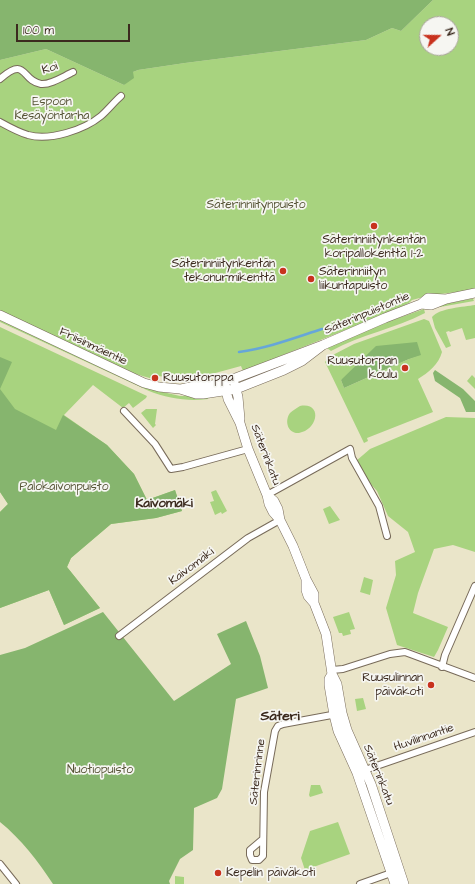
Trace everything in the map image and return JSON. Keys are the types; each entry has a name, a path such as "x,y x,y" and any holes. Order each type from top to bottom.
{"main road":[{"name":"Säterinpuistontie","path":"228,384 421,304 431,306 446,299 475,293"},
{"name":"Friisinmäentie","path":"0,315 144,383 159,387 180,389 195,386 228,384 236,389"},
{"name":"Säterinpuistontie","path":"236,389 284,370 302,361 323,345"},
{"name":"Säterinkatu","path":"228,384 228,400 240,423 248,449 267,495 269,504 273,512 280,520 314,594 314,603 326,634 332,672 337,684 338,714 347,730 396,872 404,884"},
{"name":"Säterinkatu","path":"236,389 240,423"},
{"name":"Säterinkatu","path":"395,884 396,872"}],"street":[{"name":"Koi","path":"0,79 10,70 19,69 26,73 34,81 42,84 49,83 73,72"},
{"path":"0,122 29,135 44,136 62,134 80,128 101,116 121,96"},
{"path":"124,411 155,444 171,469 248,449"},
{"path":"267,495 350,449 352,458 379,506 387,536"},
{"name":"Kaivomäki","path":"119,636 248,538 280,520"},
{"path":"442,667 445,655 475,586"},
{"path":"332,672 400,652 405,652 475,678"},
{"name":"Säterinrinne","path":"263,839 264,792 275,731 278,726 338,714"},
{"name":"Huvilinnantie","path":"361,772 475,732"},
{"path":"0,864 16,884"},
{"path":"360,884 396,872"}],"green space":[{"path":"0,0 433,0 401,31 392,28 366,40 138,70 133,72 134,78 124,85 46,49 0,60"},
{"name":"Säterinniitynpuisto","path":"433,0 475,0 475,290 431,295 412,300 409,303 388,313 243,371 241,366 208,375 192,374 178,377 153,376 153,379 132,373 0,311 0,60 46,49 124,85 133,72 138,70 366,40 392,28 401,31"},
{"path":"475,298 473,299 474,301 440,307 440,305"},
{"path":"475,305 475,338 466,340 462,328 446,332 451,346 446,348 435,328 432,317 435,314 446,310"},
{"path":"424,309 425,313 414,319 354,340 331,351 327,348 390,321"},
{"path":"424,319 429,321 442,352 433,368 418,379 433,412 367,438 368,441 364,443 325,362 329,357 354,344","holes":["421,355 344,388 341,380"]},
{"path":"0,320 150,389 180,396 207,396 208,399 178,399 149,391 0,322"},
{"name":"Palokaivonpuisto","path":"0,327 147,396 133,408 129,403 123,408 93,385 64,415 107,445 134,474 147,500 175,490 182,511 156,518 111,524 71,558 67,567 100,608 64,625 49,590 0,608 0,512 8,504 0,492"},
{"path":"417,342 421,355 344,388 341,380 376,346"},
{"path":"0,357 12,362 0,389"},
{"path":"435,370 463,389 475,401 475,412 466,412 460,398 435,381 433,373"},
{"path":"472,375 475,378 475,389 467,381"},
{"name":"Palokaivonpuisto","path":"0,389 15,409 56,430 63,415 107,445 134,474 147,500 175,490 182,511 156,518 111,524 71,558 67,567 100,608 64,625 49,590 0,608 0,512 8,504 0,492"},
{"path":"300,406 312,408 315,412 315,417 314,422 305,431 295,433 288,426 287,420 290,413"},
{"path":"146,409 157,409 156,425 153,428 141,413"},
{"path":"446,417 475,418 475,552 453,545 434,549 418,593 413,613 448,627 434,657 397,645 386,608 396,575 395,561 415,552 408,532 388,516 377,491 368,481 356,461 370,449"},
{"path":"216,490 227,511 222,514 221,512 215,515 210,502 214,501 211,492"},
{"path":"330,506 340,520 329,524 323,509"},
{"path":"364,577 373,580 370,595 360,592"},
{"name":"Nuotiopuisto","path":"103,612 174,701 231,664 217,634 246,621 260,656 268,688 236,699 222,789 217,798 194,808 193,850 180,859 169,881 170,884 53,884 29,851 0,822 0,655 25,648"},
{"path":"349,612 355,629 350,630 351,634 343,636 342,633 339,633 333,617"},
{"path":"363,698 366,709 357,711 355,699"},
{"path":"311,785 320,785 323,793 310,797"},
{"path":"338,822 350,854 305,870 301,858 310,831"},
{"path":"175,876 184,877 184,884 175,884"}],"waterway":[{"path":"239,352 271,345 322,329"}],"place":[{"name":"Säterinniitynkentän koripallokenttä 1-2","path":"374,226"},
{"name":"Säterinniitynkentän tekonurmikenttä","path":"283,271"},
{"name":"Säterinniityn liikuntapuisto","path":"311,279"},
{"name":"Ruusutorpan koulu","path":"405,368"},
{"name":"Ruusutorppa","path":"155,378"},
{"name":"Ruusulinnan päiväkoti","path":"431,685"},
{"name":"Kepelin päiväkoti","path":"218,873"}],"district":[{"name":"Kaivomäki","path":"164,504"},
{"name":"Säteri","path":"280,717"}],"park label":[{"name":"Espoon Kesäyöntarha","path":"52,109"}]}
